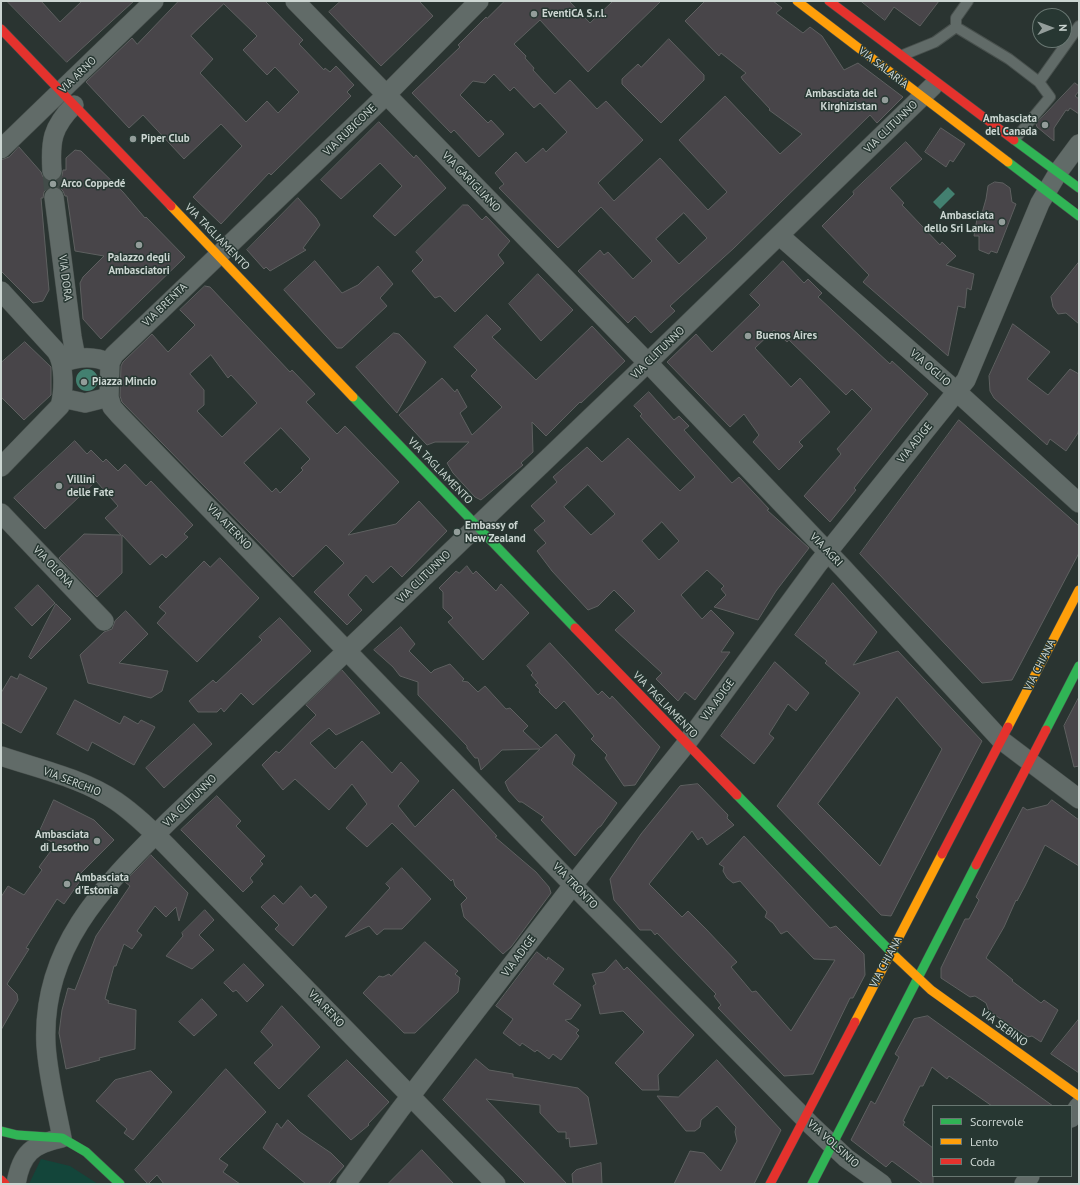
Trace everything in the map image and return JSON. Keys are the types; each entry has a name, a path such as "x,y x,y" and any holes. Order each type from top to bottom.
{"street":[{"name":"VIA ARNO","path":"1,149 68,98 154,1"},
{"name":"VIA GARIGLIANO","path":"295,1 648,363"},
{"name":"VIA RUBICONE","path":"218,256 386,95 479,1"},
{"name":"VIA SALARIA","path":"797,1 1079,216"},
{"name":"VIA SALARIA","path":"829,1 1079,188"},
{"name":"VIA TAGLIAMENTO","path":"1,29 476,527 686,744 917,978"},
{"name":"VIA CLITUNNO","path":"62,1138 49,1072 46,1044 48,1006 56,975 66,947 88,908 113,878 155,835 780,236 937,82"},
{"path":"52,171 51,148 53,135 61,119 68,98"},
{"path":"1047,191 1079,144"},
{"name":"VIA ADIGE","path":"346,1184 573,885 686,744 827,552 966,380 1047,191"},
{"name":"VIA DORA","path":"54,197 72,337 66,359"},
{"name":"VIA OGLIO","path":"780,236 956,391 1079,503"},
{"name":"VIA BRENTA","path":"112,359 218,256"},
{"path":"1,291 66,359 112,359 110,400 85,403 60,403"},
{"path":"1,467 60,403 66,359"},
{"name":"VIA AGRI","path":"648,363 827,552 1001,740"},
{"name":"VIA ATERNO","path":"110,400 119,415 348,650"},
{"name":"VIA OLONA","path":"1,513 104,621"},
{"name":"VIA CHIANA","path":"770,1184 1079,590"},
{"name":"VIA TRONTO","path":"348,650 573,885 805,1118"},
{"path":"812,1184 1079,666"},
{"path":"1001,740 1079,800"},
{"name":"VIA SERCHIO","path":"1,756 69,778 100,791 128,810 155,835"},
{"name":"VIA RENO","path":"155,835 496,1184"},
{"name":"VIA SEBINO","path":"917,978 1079,1096"},
{"path":"1072,1116 1079,1106"},
{"name":"VIA VOLSINIO","path":"805,1118 846,1158 882,1184"},
{"path":"1,1131 17,1135 62,1138 82,1148 120,1184"},
{"path":"5,1183 22,1165 34,1148 44,1142 62,1138"}],"lane":[{"path":"956,27 956,18 968,1"},
{"path":"1039,82 1079,26"},
{"path":"903,55 935,42 956,27"},
{"path":"956,27 1009,59 1039,82 1050,97 1015,139"}],"shaded area":[{"path":"948,187 955,194 940,209 933,202"},
{"path":"87,369 95,372 98,380 95,388 87,391 79,388 76,380 79,372"},
{"path":"41,1159 70,1166 98,1184 29,1184"}],"building":[{"path":"7,1 41,1 60,22 82,1 134,1 67,62"},
{"path":"179,1 265,1 303,40 299,44 324,70 325,68 330,72 336,66 354,85 347,92 351,96 271,175 269,173 221,224 193,197 242,146 221,124 184,159 143,115 129,128 86,82 132,38 137,44","holes":["224,4 257,36 243,50 267,75 275,67 299,92 278,113 267,101 246,122 200,73 213,59 191,36"]},
{"path":"341,1 419,1 433,16 381,66 329,12"},
{"path":"505,1 569,1 590,23 613,1 661,1 588,72 540,20 514,44 526,56 525,58 534,68 533,70 555,94 570,80 597,109 606,101 643,140 598,183 614,201 660,158 708,210 727,192 679,140 725,96 780,154 802,134 769,110 770,109 741,77 746,73 721,53 719,56 685,21 705,1 773,1 782,8 776,13 803,33 810,27 822,36 844,70 858,63 903,97 877,123 870,115 734,248 670,306 675,311 651,333 635,316 628,323 578,271 600,250 604,255 608,252 633,279 652,261 601,207 558,248 499,188 504,184 495,173 516,152 526,163 543,148 546,152 567,132 540,103 534,108 514,87 510,91 494,74 485,83 473,81 460,95 488,123 491,120 504,134 479,157 454,130 451,133 412,93 460,47 458,45 486,17 487,18","holes":["684,213 707,238 679,264 656,239"]},
{"path":"861,1 939,1 920,26 894,7 885,20"},
{"path":"669,39 704,75 704,80 661,123 622,84 622,79 638,64 641,67"},
{"path":"1075,83 1079,86 1079,91 1075,96 1079,99 1079,114 1070,108 1068,111 1066,110 1054,128 1054,141 1037,127 1036,124"},
{"path":"379,122 414,158 416,155 446,188 395,236 373,216 402,186 380,163 341,199 321,180"},
{"path":"941,128 965,144 953,162 950,160 946,167 925,152"},
{"path":"906,142 922,159 890,188 904,203 902,205 940,245 942,242 956,256 946,265 974,274 971,290 967,288 965,308 958,306 948,356 863,282 869,275 822,226 854,194 853,192"},
{"name":"Palazzo degli Ambasciatori","path":"19,147 41,172 43,177 52,182 58,180 62,176 63,170 66,170 66,158 75,150 81,151 123,192 145,218 146,217 185,257 101,339 83,319 80,283 83,277 104,256 75,251 67,196 65,196 59,187 53,186 48,188 44,192 43,198 41,198 49,290 43,301 33,303 1,271 1,160 9,157"},
{"path":"995,182 1003,183 1010,188 1012,202 1016,204 997,253 991,251 989,254 979,250 979,236 974,236 977,219 982,213 988,186"},
{"path":"298,198 316,218 320,225 303,248 306,250 270,271 266,267 264,269 247,250"},
{"path":"463,205 468,205 482,220 486,216 510,241 498,255 504,263 455,312 440,296 435,298 412,271 423,260 416,252"},
{"path":"315,261 342,293 358,285 378,266 393,284 380,298 387,306 342,348 337,348 284,290"},
{"path":"783,261 804,283 808,279 822,293 818,297 890,364 892,361 928,394 854,488 856,490 830,522 804,496 841,454 837,449 872,409 852,389 846,395 789,340 787,342 774,330 755,348 791,387 800,378 830,412 799,442 803,446 779,470 753,442 759,435 744,414 730,427 667,362 696,334 712,352 760,305 750,295"},
{"path":"1079,262 1079,324 1066,313 1058,314 1053,307 1051,297"},
{"path":"538,274 573,310 541,341 509,304"},
{"path":"205,286 210,287 290,372 292,370 315,394 306,402 337,434 345,426 399,482 348,535 396,524 419,501 447,531 402,577 391,566 373,583 366,575 348,595 362,610 347,625 314,592 344,563 326,545 293,577 122,402 120,396 121,366 123,362 152,334 168,352 195,325 180,310","holes":["211,355 228,378 231,375 257,403 222,437 197,411 204,405 204,390 190,374","281,428 310,459 301,468 303,470 280,493 276,488 272,492 244,463"]},
{"path":"487,315 501,329 492,337 536,380 592,326 625,361 581,403 580,402 546,436 532,422 533,452 521,463 523,465 481,500 475,497 453,473 447,463 469,442 435,442 427,445 399,415 442,378 455,392 457,389 467,407 460,413 472,435 502,407 471,376 477,370 454,347"},
{"path":"1013,324 1050,352 1027,379 1048,395 1070,369 1079,374 1078,433 1066,451 1050,439 1047,445 994,398 990,391 989,376"},
{"path":"394,333 399,334 426,362 397,413 356,367"},
{"path":"25,342 51,367 51,395 24,420 1,397 1,363"},
{"path":"649,392 674,420 679,416 689,426 684,430 732,483 739,477 769,509 767,510 809,548 776,591 758,620 714,607 726,595 721,589 724,586 707,570 681,595 702,619 711,610 734,633 721,652 730,652 695,700 685,692 678,701 656,679 662,673 615,630 635,611 614,590 598,606 588,610 552,571 537,551 546,543 534,530 545,521 531,506 557,482 553,477 587,447 602,462 628,438 680,491 695,477 640,416 642,414 634,406","holes":["588,485 615,514 591,535 564,507","662,522 679,541 659,560 642,541"]},
{"path":"959,420 1079,526 1079,553 1012,680 982,683 860,554"},
{"path":"75,441 87,454 91,450 103,462 106,459 118,471 125,464 146,486 151,481 193,525 184,534 188,537 166,558 162,554 150,565 122,535 122,573 97,597 59,558 84,534 121,535 105,518 118,506 96,481 45,529 14,498"},
{"path":"220,558 259,598 197,662 157,623 166,613 159,607 204,561 210,567"},
{"path":"467,566 473,574 476,571 496,591 501,584 529,613 483,660 448,622 453,618 443,608 443,592 439,588 456,571 459,573"},
{"path":"833,583 877,632 853,665 898,651 982,741 891,916 881,915 777,806 860,693 825,663 827,661 795,635","holes":["897,697 942,749 880,866 818,804"]},
{"path":"38,585 55,603 32,626 15,608"},
{"path":"56,604 71,619 31,659 29,657"},
{"path":"126,611 148,634 119,663 168,671 162,691 151,698 88,683 80,655 104,632 112,629 115,621"},
{"path":"280,618 311,651 253,705 241,693 224,712 221,708 217,712 198,712 189,701 213,680 216,683 262,640 259,637"},
{"path":"401,627 415,644 409,651 431,673 434,670 450,664 464,679 462,681 468,682 478,692 485,686 506,709 510,708 528,726 523,731 541,748 556,734 575,755 572,764 617,803 601,826 575,856 541,820 544,817 522,802 519,802 509,791 505,782 540,749 502,750 481,770 478,758 475,758 467,746 418,695 418,682 400,676 393,667 374,650"},
{"path":"550,643 598,695 602,691 610,699 612,696 660,747 635,785 624,786 605,758 607,755 591,739 594,736 564,701 556,709 539,692 540,690 535,685 538,683 531,675 533,673 527,666"},
{"path":"775,662 809,693 796,711 788,704 769,734 774,738 754,764 721,736"},
{"path":"342,670 380,713 336,735 329,728 310,743 335,769 362,741 392,773 401,762 419,781 398,806 415,827 453,789 497,836 495,837 536,872 549,887 551,893 511,947 503,954 464,917 461,904 467,898 455,886 453,879 451,881 392,823 367,847 346,828 367,804 352,784 329,810 295,779 283,790 262,765 276,751 279,753 316,715 306,705"},
{"path":"20,674 47,688 21,733 1,722 1,693 11,676 17,679"},
{"path":"1079,697 1079,766 1074,767 1064,726"},
{"path":"75,700 120,724 124,716 138,724 141,720 155,727 134,765 92,742 88,751 57,734"},
{"path":"194,724 212,744 164,788 146,768"},
{"path":"698,784 728,815 727,818 734,825 707,845 702,837 698,840 692,831 649,884 682,917 688,911 706,929 737,962 731,967 752,992 756,991 791,1031 835,960 814,959 787,931 781,934 773,923 765,917 767,912 740,881 733,883 727,878 723,871 724,867 719,864 744,836 830,928 836,926 864,954 865,975 853,998 850,998 813,1074 784,1076 718,1008 721,1005 714,996 716,994 657,933 655,935 651,930 640,930 614,900 610,879 641,834 680,786"},
{"path":"217,796 241,821 236,826 265,856 260,861 263,864 250,878 253,882 243,892 181,830"},
{"path":"54,800 94,820 114,840 76,878 80,881 64,904 57,899 26,948 29,949 7,984 17,994 18,1000 1,1030 1,897 8,886 24,895 42,870 39,867 56,844 42,837 39,833"},
{"path":"1052,800 1079,820 1079,866 1045,845 1025,886 1017,901 1016,900 1004,927 986,958 1013,980 1012,981 1041,1003 1044,1000 1058,1010 1041,1042 1032,1036 1028,1037 989,1011 986,1003 975,996 970,997 941,978 941,968 965,919 969,919 979,900 976,897 1023,807 1027,810 1047,805"},
{"path":"151,855 188,893 179,921 176,907 166,917 155,906 137,931 142,935 132,949 124,944 116,966 114,966 105,999 109,1001 108,1003 136,1010 135,1049 99,1058 100,1060 66,1069 59,1033 62,1010 68,988 75,990 96,936 130,886 125,882"},
{"path":"402,868 431,899 402,929 384,929 377,935 369,926 345,937 390,888 386,884"},
{"path":"301,886 311,898 315,894 327,907 293,946 275,929 279,925 261,907 274,895 283,904"},
{"path":"205,910 214,920 199,935 214,950 192,969 166,956 183,936 182,933"},
{"path":"425,942 458,971 455,974 460,978 458,992 415,1033 404,1033 363,993 379,976 383,977 389,974 391,976"},
{"path":"537,952 547,960 548,957 564,969 553,984 581,1005 571,1019 565,1020 579,1030 576,1033 579,1036 561,1060 553,1054 549,1059 537,1050 535,1052 522,1043 520,1046 503,1033 513,1019 496,1006"},
{"path":"616,960 624,970 627,967 694,1035 658,1075 659,1090 642,1090 615,1063 644,1032 623,1011 600,1014 593,986 596,984 592,974 604,972"},
{"path":"244,964 264,985 247,1002 236,990 233,992 224,983"},
{"path":"202,999 217,1015 194,1036 179,1022"},
{"path":"282,1006 320,1047 279,1089 254,1063 273,1045 261,1032"},
{"path":"928,1016 1052,1105 991,1105 949,1076 947,1079 932,1067 923,1086 920,1086 903,1121 905,1122 903,1125 932,1147 933,1184 923,1184 892,1161 886,1167 851,1140 871,1101 875,1104 899,1057 895,1054 914,1019"},
{"path":"1079,1019 1079,1073 1051,1054"},
{"path":"476,1059 489,1070 513,1074 513,1077 578,1088 588,1097 597,1144 570,1147 569,1138 566,1139 566,1132 558,1132 540,1113 540,1105 486,1099 567,1184 526,1184 443,1100"},
{"path":"347,1060 389,1102 368,1124 369,1125 351,1140 308,1096"},
{"path":"717,1060 781,1130 754,1184 674,1184 690,1151 704,1153 721,1171 737,1141 735,1132 736,1127 717,1106 701,1120 700,1127 695,1131 686,1131 657,1096 678,1097"},
{"path":"226,1069 266,1112 219,1159 228,1165 223,1172 240,1184 164,1184 157,1175 148,1184 135,1170"},
{"path":"151,1071 172,1092 133,1140 124,1133 127,1129 96,1101 115,1080"},
{"path":"288,1120 300,1132 331,1153 344,1166 328,1184 306,1184 263,1148 277,1123 281,1128"},
{"path":"422,1150 454,1184 388,1184"},
{"path":"601,1163 602,1184 573,1184 572,1174 576,1170"}],"tunnel":[{"path":"52,171 54,197"}],"traffic: fast":[{"path":"1014,140 1079,188"},
{"path":"1008,162 1079,216"},
{"path":"353,397 575,628"},
{"path":"1046,730 1079,666"},
{"path":"737,795 896,957"},
{"path":"812,1184 976,865"},
{"path":"1,1131 17,1135 62,1138 86,1152 120,1184"}],"traffic: slow":[{"path":"797,1 1008,162"},
{"path":"171,206 353,397"},
{"path":"1008,727 1079,590"},
{"path":"855,1022 942,854"},
{"path":"896,957 931,990 1079,1096"}],"traffic: jam":[{"path":"829,1 1014,140"},
{"path":"1,29 171,206"},
{"path":"575,628 737,795"},
{"path":"942,854 1008,727"},
{"path":"976,865 1046,730"},
{"path":"770,1184 855,1022"},
{"path":"1,1180 5,1184"}],"place":[{"name":"EventiCA S.r.l.","path":"534,14"},
{"name":"Ambasciata del Kirghizistan","path":"885,100"},
{"name":"Ambasciata del Canada","path":"1045,125"},
{"name":"Piper Club","path":"133,139"},
{"name":"Arco Coppedé","path":"53,184"},
{"name":"Ambasciata dello Sri Lanka","path":"1002,222"},
{"name":"Palazzo degli Ambasciatori","path":"139,245"},
{"name":"Buenos Aires","path":"748,336"},
{"name":"Piazza Mincio","path":"84,382"},
{"name":"Villini delle Fate","path":"59,486"},
{"name":"Embassy of New Zealand","path":"457,532"},
{"name":"Ambasciata di Lesotho","path":"97,841"},
{"name":"Ambasciata d'Estonia","path":"67,884"}]}
